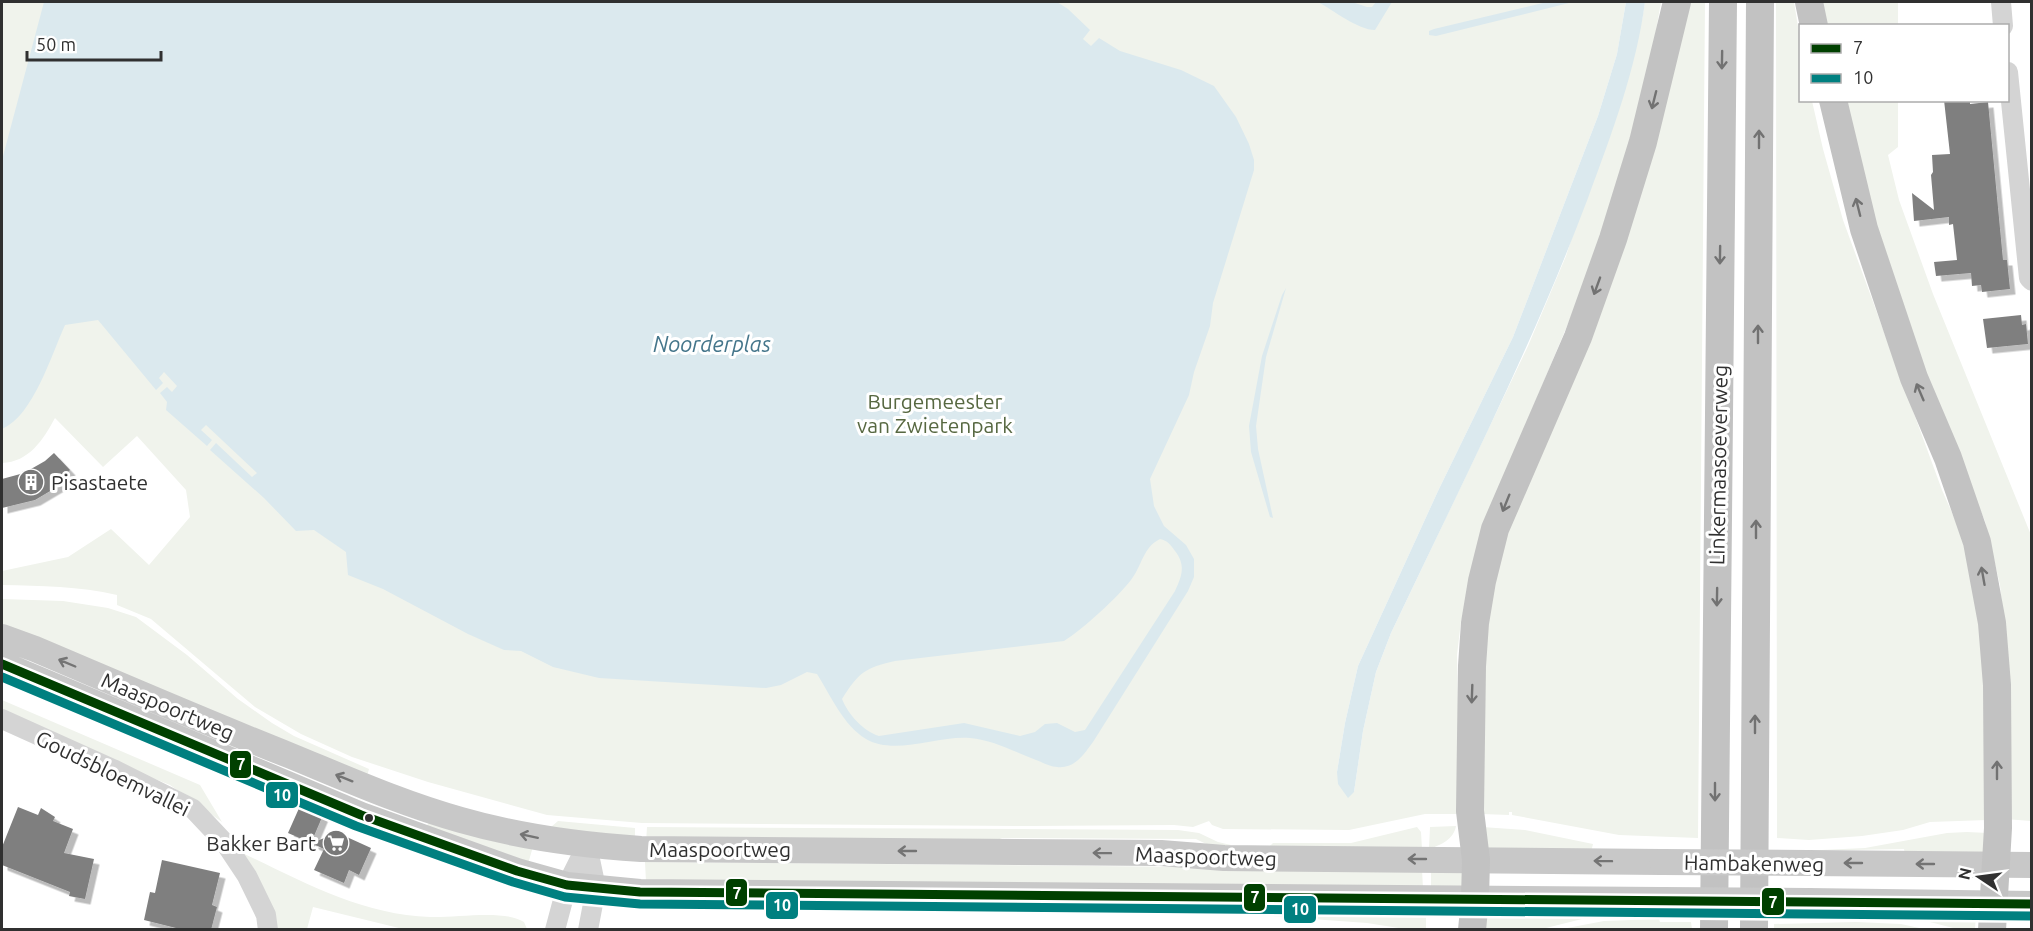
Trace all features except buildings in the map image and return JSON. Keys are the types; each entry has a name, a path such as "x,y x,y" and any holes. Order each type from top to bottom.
{"highway":[{"path":"1472,930 1476,860 1470,811 1472,666 1478,602 1487,560 1502,512 1578,337 1614,239 1644,142 1677,2"},
{"name":"Linkermaasoeverweg","path":"1714,930 1723,2"},
{"name":"Linkermaasoeverweg","path":"1754,930 1760,2"},
{"path":"1809,2 1814,24"},
{"path":"1833,102 1864,229 1914,378 1948,458 1977,542 1992,623 1997,685 1998,828 1993,916"}],"main road":[{"name":"Maaspoortweg","path":"2,637 425,809 519,834 587,845 641,849 1161,853 1224,858 1476,860"},
{"name":"Maaspoortweg","path":"2,664 361,814 517,871 567,885 651,892 1475,899"},
{"name":"Hambakenweg","path":"1476,860 2031,865"},
{"name":"Hambakenweg","path":"1475,899 1808,902 1993,916 2031,904"}],"street":[{"path":"2001,2 2003,24"},
{"path":"2009,84 2024,171 2029,278 2031,281"},
{"name":"Goudsbloemvallei","path":"2,719 113,769 193,809 225,843 248,876 266,915 268,930"},
{"path":"555,930 567,885 587,845"},
{"path":"587,845 596,888 588,930"}],"green space":[{"name":"Burgemeester van Zwietenpark","path":"2,2 1626,2 1617,54 1598,116 1513,337 1438,491 1358,666 1337,772 1354,792 1363,731 1376,672 1391,633 1528,346 1566,256 1642,20 1645,2 1661,2 1647,82 1600,247 1526,424 1461,621 1457,655 1460,814 1425,814 1349,830 1223,829 1212,825 1209,821 1193,827 1174,825 642,823 547,815 428,782 352,757 301,734 255,707 151,619 117,605 117,595 74,588 2,585 2,571 68,557 111,529 149,565 190,517 186,490 137,436 103,467 55,418 40,442 27,454 12,462 2,463"},
{"path":"1682,2 1705,2 1698,838 1619,835 1512,815 1512,812 1509,812 1509,815 1482,814 1483,681 1493,577"},
{"path":"1776,2 1794,2 1799,33 1799,102 1812,102 1843,220 1942,490 1965,542 1982,605 1987,820 1930,822 1903,830 1862,836 1809,840 1777,838"},
{"path":"1821,2 1898,2 1898,24 1825,24"},
{"path":"1840,102 1898,102 1898,147 1888,155 1899,200 1933,294 2031,535 2031,821 2005,819 2006,644 2000,585 1985,521 1934,401 1897,304"},
{"path":"2,599 63,601 108,608 136,617 187,655 238,699 272,723 294,736 369,769 367,776 2,633"},
{"path":"2,700 200,785 222,822 170,785 2,718"},
{"path":"431,817 534,843 528,864 425,830"},
{"path":"558,821 635,828 635,840 551,827"},
{"path":"1456,826 1450,838 1429,849 1430,827"},
{"path":"647,827 1178,830 1199,833 1231,845 1223,849 1196,839 1002,838 982,847 646,843"},
{"path":"1417,827 1421,832 1422,849 1268,848 1273,843 1351,843"},
{"path":"1482,827 1525,830 1593,844 1591,852 1486,851"},
{"path":"1947,833 1988,833 1983,855 1905,854 1904,849 1799,851 1865,848"},
{"path":"236,850 330,894 379,910 430,917 505,916 524,922 527,929 403,929 313,907 307,929 272,929"},
{"path":"645,862 1422,869 1423,889 646,882"},
{"path":"1431,869 1466,870 1468,887 1431,888"},
{"path":"1487,909 1533,910 1533,913 1622,912 1542,929 1482,930"},
{"path":"1903,915 1976,916 1975,929 1957,929"},
{"path":"1269,916 1426,916 1426,929 1405,929 1367,923"},
{"path":"1659,919 1660,922 1691,922 1692,929 1562,929 1604,921"},
{"path":"1856,922 1901,924 1924,929 1774,929 1774,924"}],"water":[{"name":"Noorderplas","path":"44,2 1057,2 1090,30 1083,39 1091,46 1099,38 1120,51 1181,70 1214,86 1236,117 1254,160 1254,170 1213,303 1210,326 1194,372 1189,395 1150,479 1154,506 1164,526 1186,545 1194,559 1194,577 1188,591 1093,742 1078,760 1063,767 1052,766 979,739 945,739 890,746 878,744 866,739 851,726 838,710 817,674 807,672 781,685 766,688 599,678 553,667 521,651 504,650 468,634 383,589 348,575 346,552 314,530 296,531 264,498 210,450 216,443 252,477 257,473 206,425 201,430 212,440 207,446 166,410 167,402 160,393 167,387 172,392 177,386 164,372 159,378 163,383 156,390 98,320 65,325 32,399 13,422 2,429 2,160","holes":["1160,539 1170,545 1181,561 1182,571 1177,586 1085,730 1075,732 1057,723 1045,724 1035,732 1020,736 964,723 879,736 862,726 845,705 842,699 858,677 870,669 895,661 1064,641 1090,621 1117,595 1135,575 1150,547"]},
{"path":"1318,2 1352,2 1372,7 1376,2 1392,2 1375,30 1361,27"},
{"path":"1547,2 1573,2 1436,36 1429,35 1429,31 1434,29"},
{"path":"1626,2 1645,2 1636,52 1614,125 1588,198 1543,309 1391,633 1376,672 1363,731 1354,792 1348,798 1338,784 1337,772 1358,666 1438,491 1513,337 1598,116 1617,54"},
{"path":"1286,288 1266,357 1256,426 1258,449 1273,518 1270,517 1251,452 1249,426 1262,356"}],"transit line":[{"name":"7","path":"2,664 361,815 517,871 567,885 640,892 2032,904"},
{"name":"10","path":"2,677 356,826 513,882 565,897 640,904 2032,916"}],"place":[{"name":"Pisastaete","path":"31,482"},
{"name":"Bakker Bart","path":"336,843"}]}
